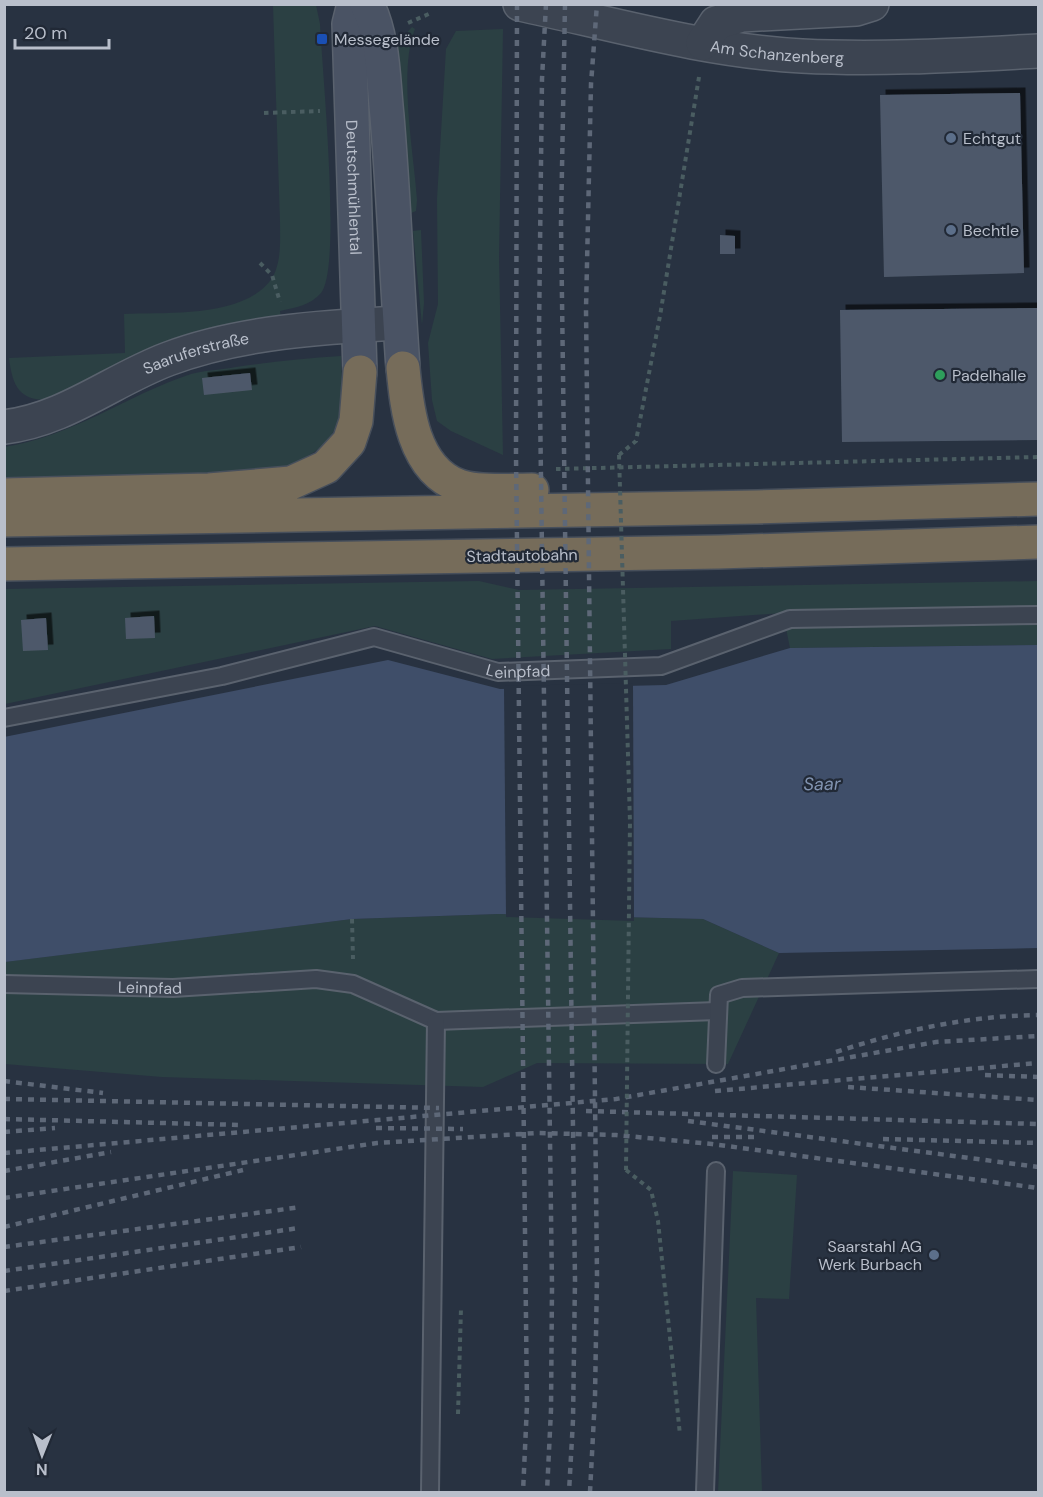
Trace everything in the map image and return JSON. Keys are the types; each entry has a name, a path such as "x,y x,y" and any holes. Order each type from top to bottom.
{"highway":[{"path":"403,368 409,422 418,443 436,473 460,487 505,490 651,488 757,507"},
{"path":"4,495 209,490 291,483 326,467 349,442 356,421 360,372"},
{"path":"4,520 757,507 1038,499"},
{"name":"Stadtautobahn","path":"4,564 719,552 1038,543"}],"main road":[{"name":"Deutschmühlental","path":"354,4 349,24 360,372"},
{"name":"Deutschmühlental","path":"367,4 376,24 382,67 397,224 399,323 403,368"}],"street":[{"name":"Am Schanzenberg","path":"520,4 702,43 801,56 904,58 1038,51"},
{"path":"702,43 716,23 742,15 856,9 872,4"},
{"name":"Saaruferstraße","path":"4,427 26,425 61,414 120,380 170,358 290,331 399,323"}],"lane":[{"name":"Leinpfad","path":"4,718 222,676 374,637 498,672 661,666 790,619 1038,615"},
{"name":"Leinpfad","path":"4,984 173,988 316,979 353,984 436,1021 717,1011"},
{"path":"716,1064 719,995 742,988 1038,980"},
{"path":"430,1492 436,1021"},
{"path":"705,1492 716,1171"}],"path":[{"path":"681,1445 658,1221 651,1190 626,1170 630,822 619,454 636,441 698,88"},
{"path":"264,112 322,111"},
{"path":"260,263 272,275 281,306"},
{"path":"554,469 1038,457"},
{"path":"352,919 353,930"},
{"path":"458,1423 461,1308"}],"green space":[{"path":"273,5 316,5 320,24 330,209 327,276 321,293 307,303 280,311 281,320 58,399 28,397 17,387 13,379 9,358 125,353 124,314 202,311 222,307 257,293 274,275 280,253 280,237"},
{"path":"412,27 415,29 410,46 407,89 417,200 416,211 411,213 396,53 398,42"},
{"path":"503,29 499,256 503,455 451,431 437,421 432,400 428,343 438,304 437,199 446,49 456,31"},
{"path":"421,230 424,303 422,325 413,231"},
{"path":"341,356 342,399 335,429 327,441 314,452 275,471 5,484 4,447 29,442 76,425 167,383 202,372"},
{"path":"479,581 519,590 1038,581 1038,645 790,648 783,613 671,621 671,649 492,659 375,626 5,704 4,589"},
{"path":"498,914 703,919 779,953 728,1064 537,1063 483,1087 162,1077 5,1064 4,962 352,919"},
{"path":"733,1171 797,1175 789,1299 756,1298 762,1492 718,1492"}],"water":[{"name":"Saar","path":"1038,645 1038,948 779,953 703,919 498,914 352,919 5,962 4,737 388,660 500,689 666,685 790,648"}],"pier":[{"path":"633,683 634,921 506,917 504,686"}],"building":[{"path":"1020,93 1024,273 884,277 880,95"},
{"path":"720,235 735,236 735,254 720,254"},
{"name":"Padelhalle","path":"1038,308 1038,440 842,442 840,310"},
{"path":"250,373 252,390 204,395 202,378"},
{"path":"154,616 155,638 126,639 125,618"},
{"path":"46,618 48,650 23,651 21,620"}],"railway":[{"path":"517,4 516,455 527,1405 523,1492"},
{"path":"546,4 542,79 539,331 552,1287 551,1410 547,1492"},
{"path":"565,4 561,223 575,1280 573,1420 569,1492"},
{"path":"590,1492 595,1397 597,1275 586,309 591,84 597,4"},
{"path":"836,1052 886,1037 961,1021 1038,1015"},
{"path":"4,1153 616,1099 936,1042 1038,1036"},
{"path":"715,1091 1038,1063"},
{"path":"985,1075 1038,1077"},
{"path":"4,1081 103,1093"},
{"path":"848,1087 1038,1100"},
{"path":"4,1099 439,1108"},
{"path":"586,1111 1038,1124"},
{"path":"4,1119 241,1125"},
{"path":"688,1121 1038,1167"},
{"path":"4,1132 55,1128"},
{"path":"376,1128 463,1129"},
{"path":"4,1198 377,1143 537,1133 616,1135 712,1144 1038,1188"},
{"path":"712,1137 760,1137"},
{"path":"883,1139 1038,1143"},
{"path":"4,1171 111,1152"},
{"path":"4,1227 243,1170"},
{"path":"4,1247 301,1207"},
{"path":"4,1271 299,1228"},
{"path":"4,1291 301,1247"}],"place":[{"name":"Messegelände","path":"322,39"},
{"name":"Echtgut","path":"951,138"},
{"name":"Bechtle","path":"951,230"},
{"name":"Padelhalle","path":"940,375"},
{"name":"Saarstahl AG Werk Burbach","path":"934,1255"}]}
